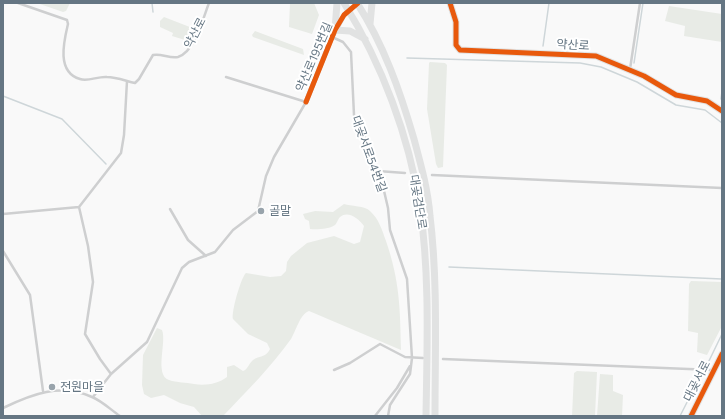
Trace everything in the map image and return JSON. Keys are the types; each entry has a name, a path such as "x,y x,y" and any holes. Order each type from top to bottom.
{"main road":[{"path":"337,3 335,30 350,31 366,40"},
{"name":"대곶검단로","path":"344,3 366,40 384,80 402,131 420,206 426,298 426,416"},
{"name":"대곶검단로","path":"358,3 370,24 395,78 422,168 430,210 434,282 435,416"},
{"name":"약산로195번길","path":"349,10 358,3"},
{"path":"370,24 372,3"},
{"name":"약산로","path":"450,3 456,22 456,45 463,52 583,54 604,58 656,82 676,95 707,101 722,111"},
{"name":"대곶서로","path":"691,416 717,368 722,354"}],"street":[{"name":"약산로195번길","path":"306,102 335,30 349,10"}],"lane":[{"path":"3,214 79,207 121,153 124,135 127,81 108,77 84,80 74,76 67,67 63,52 68,24 67,20 18,3"},
{"name":"약산로","path":"127,81 138,82 152,57 158,55 175,57 185,53 193,43 209,3"},
{"path":"630,70 640,3"},
{"name":"대곶서로54번길","path":"332,37 343,42 351,52 354,115 364,134 368,156 378,171 386,201 392,235 407,280 412,358 409,377 390,405 388,416"},
{"name":"약산로195번길","path":"92,397 111,374 147,342 182,268 190,262 215,252 233,230 258,211 266,176 274,157 306,102 226,77"},
{"path":"378,171 405,173"},
{"path":"432,175 722,188"},
{"path":"79,207 88,246 93,282 85,334 111,374"},
{"path":"170,209 192,245 206,256"},
{"path":"3,251 30,295 43,391"},
{"path":"334,370 350,363 380,344 405,357 423,358"},
{"name":"대곶서로","path":"443,359 717,368"},
{"path":"375,416 397,388 410,366"},
{"path":"3,408 25,397 43,391 63,390 92,397 120,416"}],"shaded area":[{"path":"37,3 70,3 66,11 63,12"},
{"path":"290,3 314,3 319,15 312,34 289,27"},
{"path":"669,6 722,14 722,42 684,36 685,26 665,21"},
{"path":"164,17 195,29 192,39 185,40 172,36 173,33 160,27 160,21"},
{"path":"255,31 303,49 304,55 253,37 252,35"},
{"path":"430,62 445,63 447,65 443,167 438,168 436,164 427,109"},
{"path":"344,204 368,209 376,218 382,229 391,256 397,282 400,308 401,350 309,311 298,323 291,339 275,359 223,416 202,416 194,407 180,403 164,395 151,398 144,394 142,385 143,355 157,328 162,330 163,335 162,372 165,377 172,381 198,385 216,383 227,377 227,367 234,365 243,371 254,359 264,356 270,349 267,343 248,334 233,319 235,303 244,276 246,273 270,277 281,276 286,271 287,262 291,256 307,243 334,236 354,244 360,242 364,226 353,216 346,214 340,217 333,226 323,229 310,229 309,221 305,219 303,214 315,211 333,212"},
{"path":"691,281 722,282 722,326 707,355 697,352 698,333 688,331 689,284"},
{"path":"577,371 597,372 595,416 572,416 574,373"},
{"path":"600,374 613,375 613,391 623,395 622,416 597,416"}],"waterway":[{"path":"152,3 153,12"},
{"path":"543,46 549,3"},
{"path":"634,63 643,3"},
{"path":"407,58 580,63 601,67 637,82 676,105 705,110 722,123"},
{"path":"721,99 722,91"},
{"path":"3,96 62,119 106,164"},
{"path":"449,267 722,279"},
{"path":"707,365 722,334"},
{"path":"680,416 702,373"}],"cycle path":[{"path":"306,102 335,30 344,15 358,3"},
{"path":"450,3 456,22 456,45 460,50 596,56 644,76 676,95 707,101 722,111"},
{"path":"691,416 722,354"}],"place":[{"name":"골말","path":"261,211"},
{"name":"전원마을","path":"52,387"}]}
